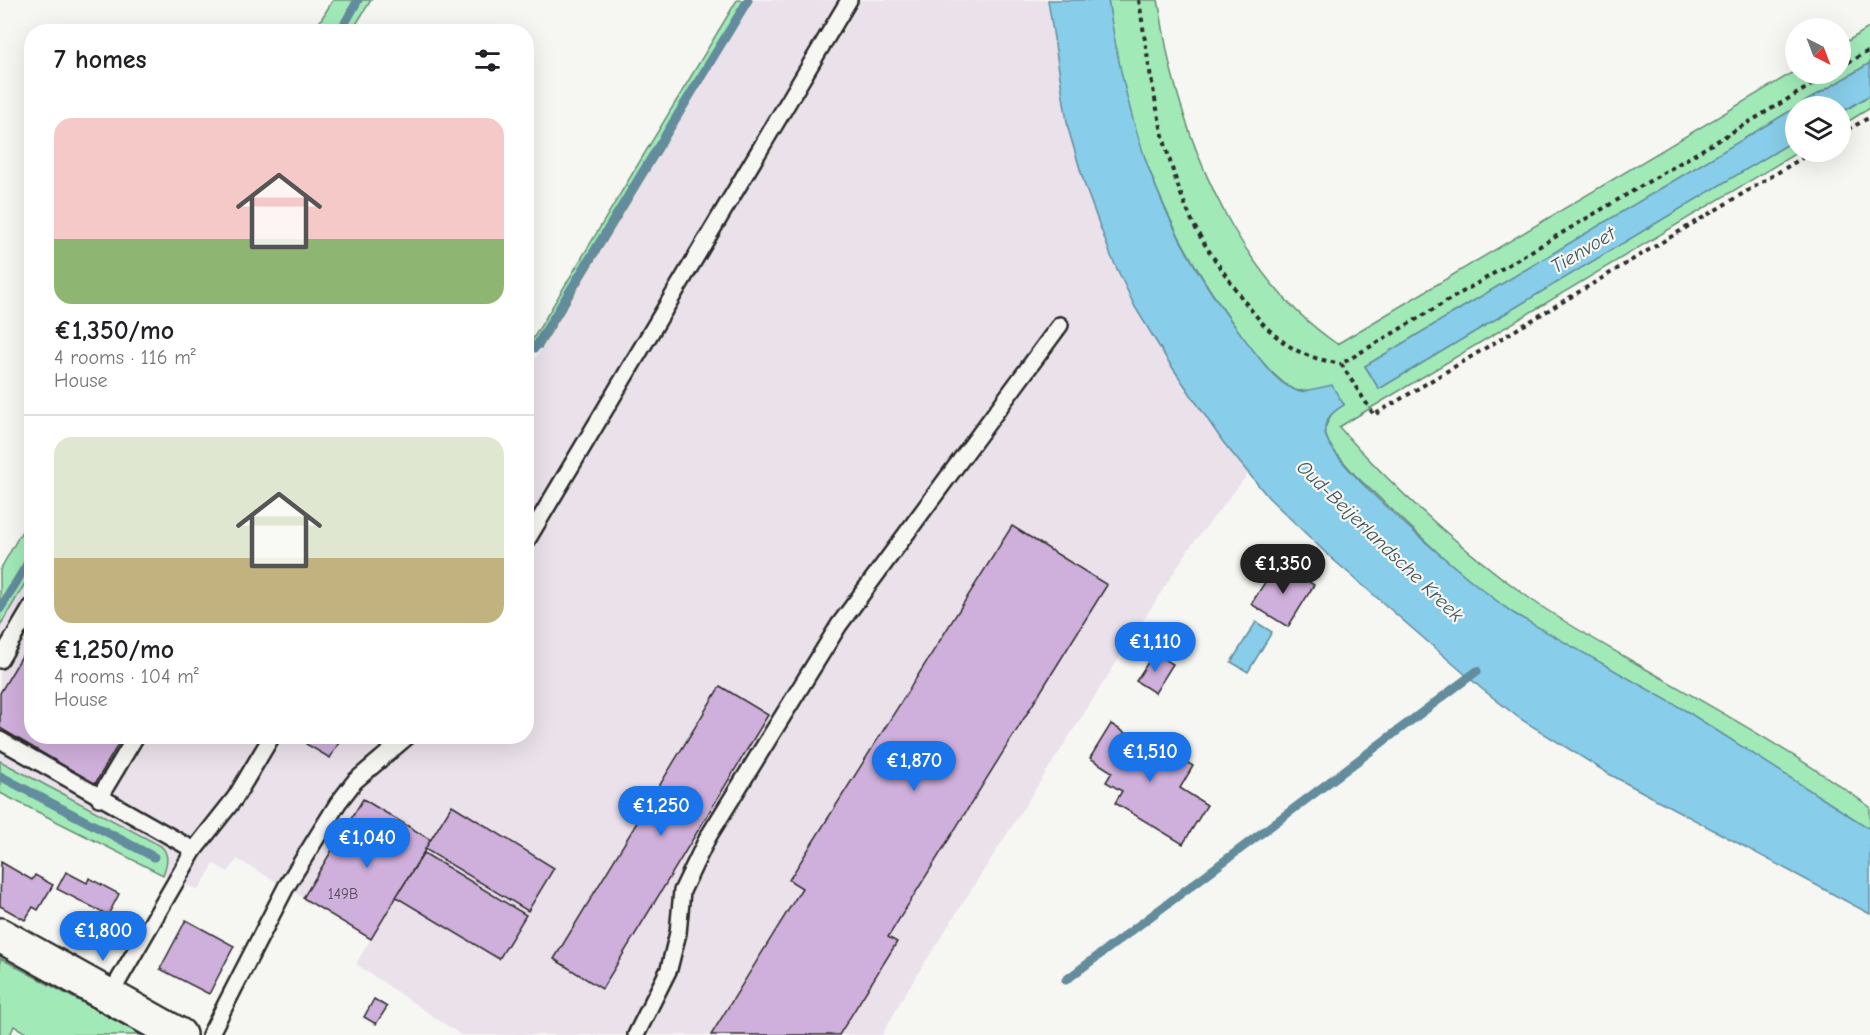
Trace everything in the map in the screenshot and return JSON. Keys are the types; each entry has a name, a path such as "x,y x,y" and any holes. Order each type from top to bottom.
{"street":[{"path":"0,935 179,1035"}],"lane":[{"path":"534,529 849,0"},
{"path":"636,1035 669,969 678,933 682,891 708,837 839,625 1060,324"},
{"path":"0,660 24,620"},
{"path":"0,740 194,850"},
{"path":"99,798 131,744"},
{"path":"110,995 194,850 235,798 267,744"},
{"path":"210,1035 286,887 338,803 356,781 399,744"}],"path":[{"path":"1139,0 1165,136 1176,176 1194,225 1214,260 1265,325 1298,351 1341,364 1374,415 1795,162"},
{"path":"1851,61 1870,50"},
{"path":"1341,364 1813,84"},
{"path":"1851,128 1870,117"}],"shaded area":[{"path":"752,0 1048,0 1068,128 1085,186 1111,256 1148,329 1188,391 1248,474 1190,547 906,992 882,1035 461,1035 356,964 371,938 286,887 237,859 228,872 214,864 198,890 163,875 166,869 161,846 0,761 0,626 24,585 24,744 534,744 534,360"}],"green space":[{"path":"333,0 371,0 356,24 318,24"},
{"path":"737,0 752,0 541,348 534,344 534,337"},
{"path":"1108,0 1158,0 1166,48 1184,115 1213,190 1253,260 1278,291 1306,319 1337,344 1785,77 1785,84 1835,84 1815,96 1785,96 1785,114 1365,366 1379,389 1785,146 1785,160 1339,427 1407,497 1506,581 1566,623 1750,729 1841,786 1870,807 1870,829 1687,712 1513,613 1450,564 1355,475 1330,446 1324,430 1332,413 1344,404 1319,391 1293,389 1271,372 1227,315 1181,240 1147,165 1124,87"},
{"path":"1870,27 1870,63 1851,74 1851,39"},
{"path":"1870,95 1870,108 1851,120 1851,106"},
{"path":"24,527 24,585 0,626 0,570"},
{"path":"0,761 161,846 167,856 163,875 0,793"},
{"path":"0,958 142,1035 30,1035 14,1026 10,1035 0,1035"}],"water":[{"name":"Oud-Beijerlandsche Kreek","path":"1048,0 1108,0 1126,95 1153,181 1171,222 1218,302 1270,371 1284,384 1300,392 1332,385 1344,405 1327,420 1325,433 1333,450 1352,473 1440,555 1513,613 1688,712 1870,829 1870,914 1609,774 1519,718 1482,689 1329,556 1268,497 1223,442 1168,361 1135,307 1111,256 1085,186 1068,128"},
{"path":"1870,63 1870,95 1851,107 1851,96 1815,96 1835,84 1851,84 1851,74"},
{"name":"Tienvoet","path":"1785,114 1785,146 1379,389 1365,366"},
{"path":"1256,622 1272,632 1248,672 1231,662"}],"building":[{"path":"1012,526 1107,585 888,937 897,942 839,1035 711,1035 802,888 789,880"},
{"path":"1278,562 1314,585 1288,627 1251,604"},
{"path":"24,652 24,742 0,728 0,693"},
{"path":"1154,653 1173,664 1155,693 1136,681"},
{"path":"720,686 768,715 602,989 554,959"},
{"path":"1111,724 1144,745 1148,739 1193,766 1180,788 1207,805 1183,844 1115,803 1122,791 1106,782 1112,772 1090,758"},
{"path":"27,744 118,744 95,784"},
{"path":"306,744 338,744 330,758"},
{"path":"363,799 431,840 371,939 303,898"},
{"path":"452,805 554,868 528,911 425,849"},
{"path":"424,853 526,915 499,959 396,897"},
{"path":"1,862 32,880 35,875 53,885 38,910 33,907 25,920 0,906"},
{"path":"66,872 87,883 89,878 119,894 108,915 57,889"},
{"path":"186,920 234,946 209,994 160,969"},
{"path":"374,999 387,1007 376,1024 364,1017"}],"waterway":[{"path":"344,24 358,0"},
{"path":"535,348 748,0"},
{"path":"0,609 24,569"},
{"path":"1066,980 1477,671"},
{"path":"0,776 154,857"}]}
